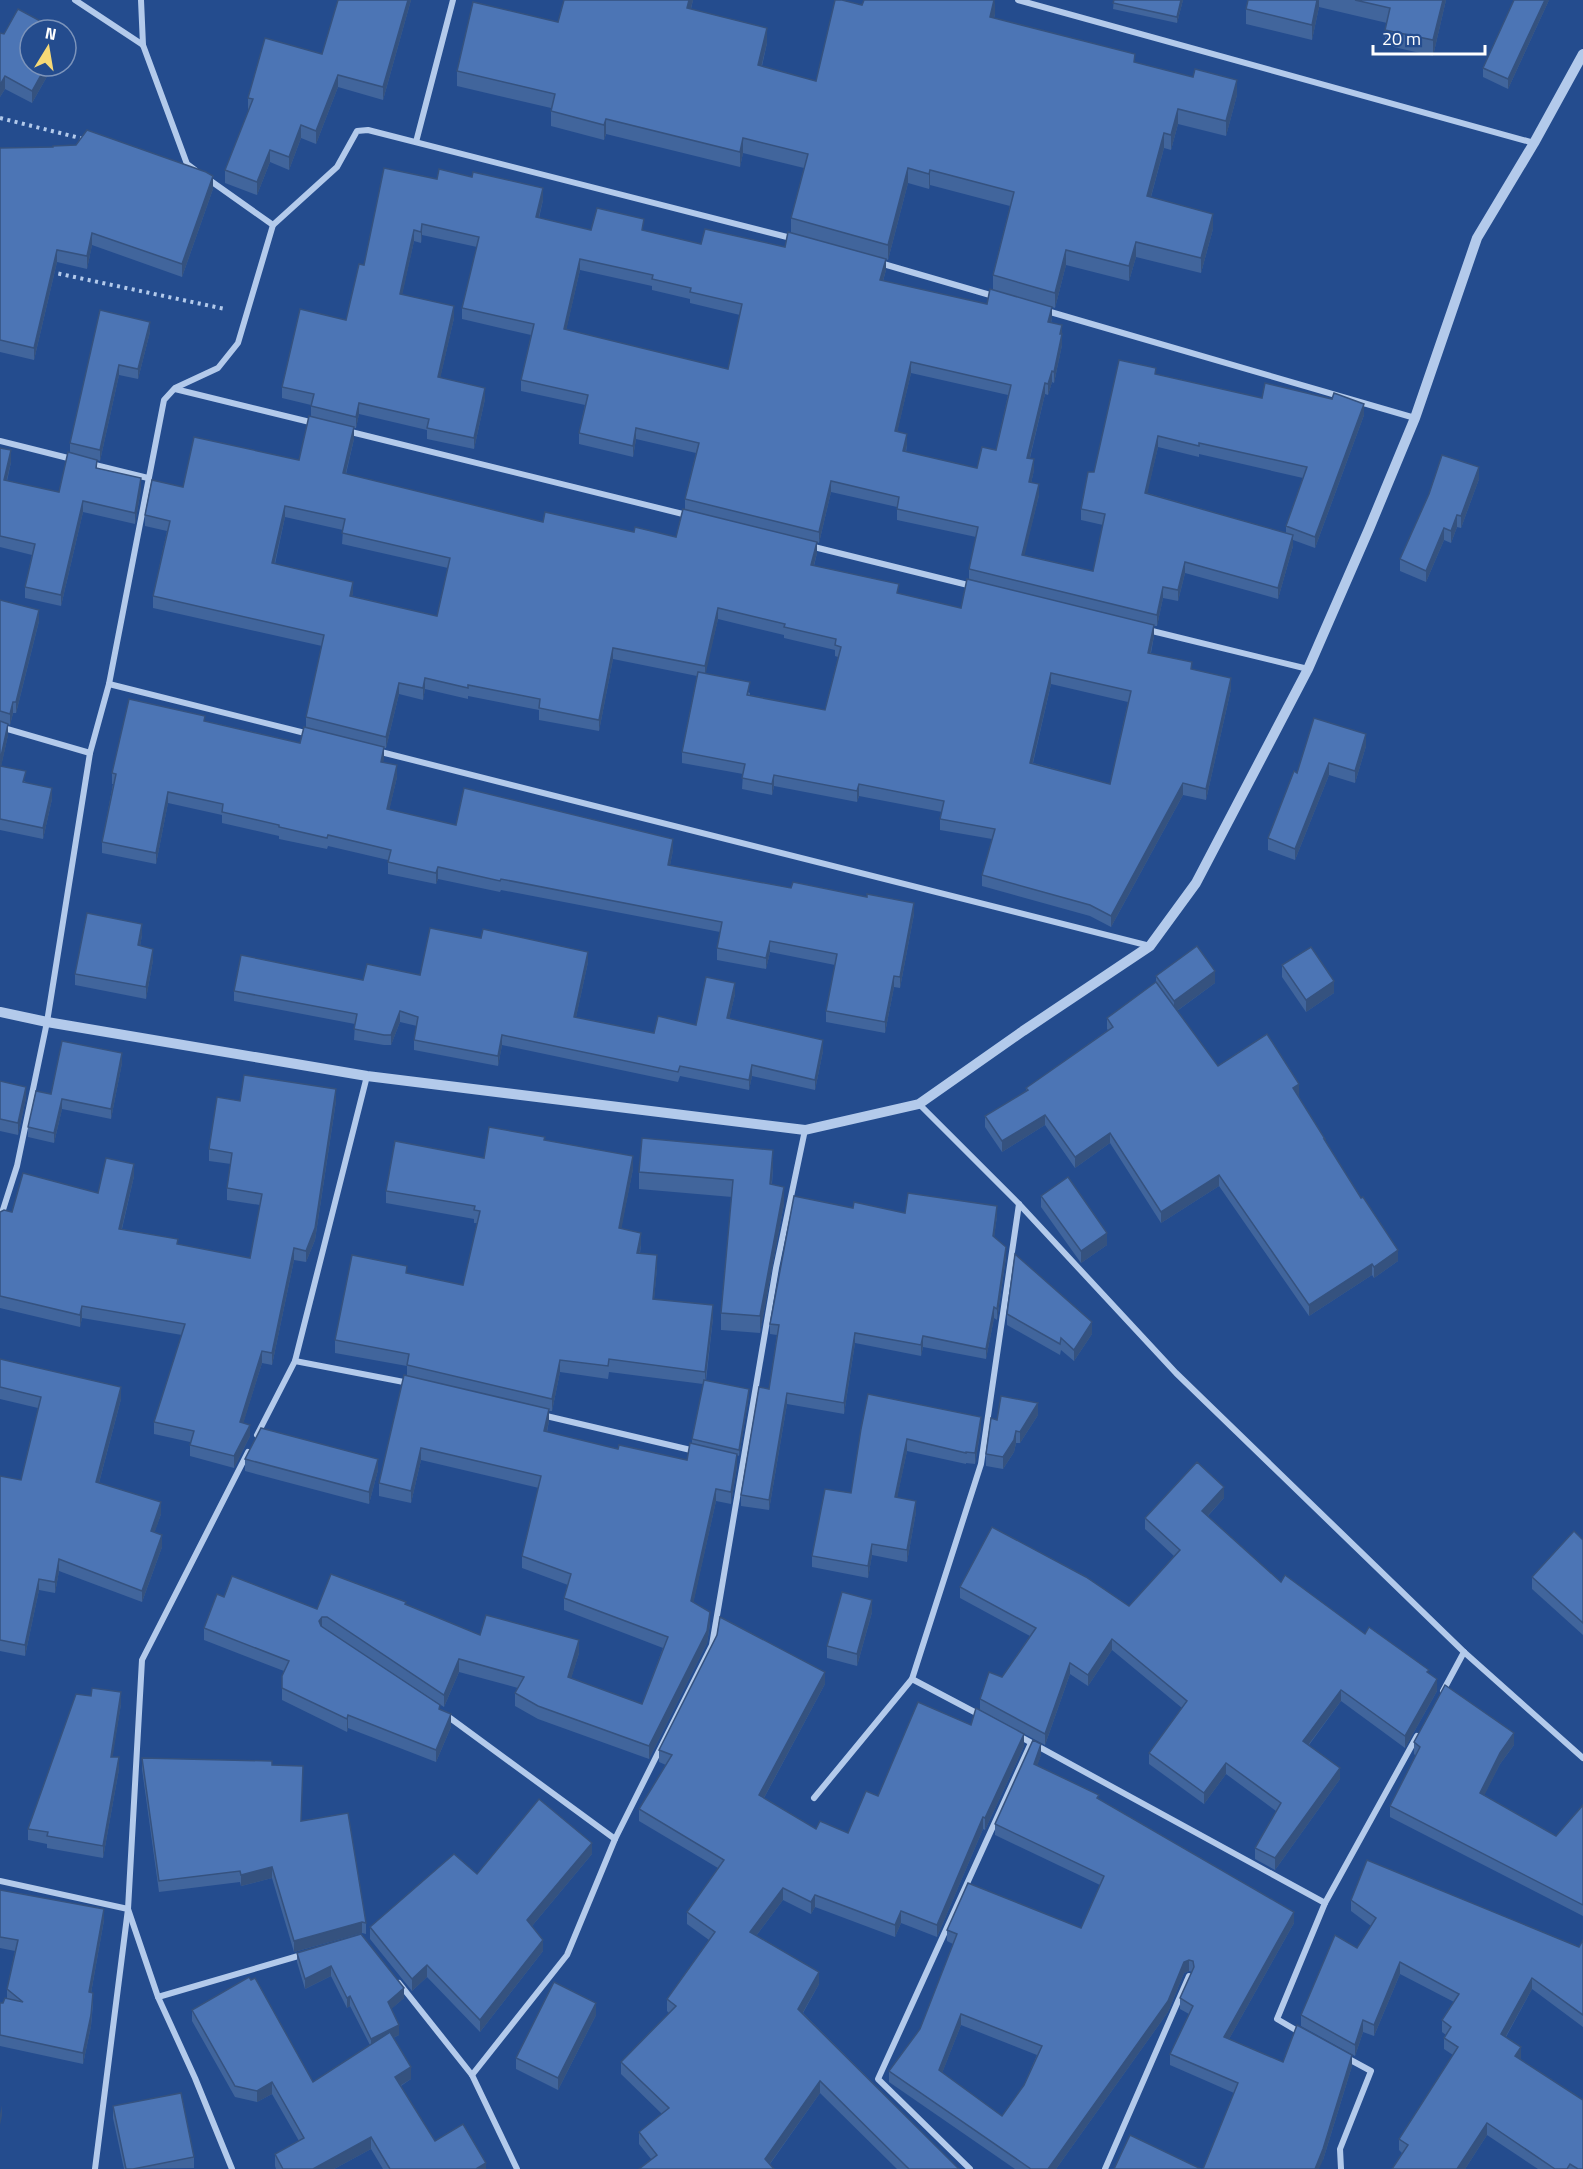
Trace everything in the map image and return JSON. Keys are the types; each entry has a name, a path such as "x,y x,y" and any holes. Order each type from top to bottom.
{"street":[{"path":"75,0 143,45"},
{"path":"141,0 143,45 187,164 273,225"},
{"path":"416,142 453,0"},
{"path":"1018,0 1534,143"},
{"path":"0,1012 46,1022 367,1076 805,1130 919,1104 1150,946 1196,884 1308,669 1415,418 1477,238 1534,143 1583,54"},
{"path":"0,1218 17,1166 46,1022 90,753 109,684 164,400 175,388 218,368 238,343 273,225 337,167 357,131 368,130 799,240"},
{"path":"868,260 1005,299"},
{"path":"1039,309 1415,418"},
{"path":"175,388 323,425"},
{"path":"334,428 694,517"},
{"path":"0,441 148,478"},
{"path":"798,543 983,589"},
{"path":"1145,629 1308,669"},
{"path":"109,684 317,736"},
{"path":"0,727 90,753"},
{"path":"375,751 1150,946"},
{"path":"95,2169 128,1909 142,1660 295,1361 367,1076"},
{"path":"919,1104 1018,1204 1176,1373 1464,1652 1583,1758"},
{"path":"472,2075 567,1955 615,1839 712,1645 776,1268 805,1130"},
{"path":"814,1798 912,1679 981,1464 1018,1204"},
{"path":"295,1361 411,1384"},
{"path":"537,1414 697,1452"},
{"path":"731,1460 743,1462"},
{"path":"1441,1694 1464,1652"},
{"path":"912,1679 991,1721"},
{"path":"441,1712 615,1839"},
{"path":"1308,2037 1277,2019 1325,1903 1424,1725"},
{"path":"1011,1732 1325,1903"},
{"path":"970,2169 878,2079 1031,1743"},
{"path":"0,1881 128,1909"},
{"path":"128,1909 158,1996 232,2169"},
{"path":"158,1996 318,1951"},
{"path":"392,1974 472,2075 517,2169"},
{"path":"1105,2169 1189,1976"},
{"path":"1340,2054 1371,2071 1340,2149 1341,2169"}],"path":[{"path":"0,118 88,140"},
{"path":"45,271 247,314"}],"building":[{"path":"338,0 408,0 383,87 338,75 316,131 301,125 289,157 270,150 257,182 225,170 253,99 248,98 265,38 322,54"},
{"path":"564,0 689,0 687,8 767,28 758,65 816,81 835,0 862,5 864,0 994,0 990,17 1135,54 1134,62 1193,77 1195,69 1237,80 1226,121 1178,109 1171,135 1164,133 1147,196 1213,214 1201,258 1136,242 1129,266 1066,250 1055,293 993,275 1014,192 930,170 929,174 908,168 888,245 791,218 808,154 743,138 740,152 606,119 604,125 551,111 555,94 457,71 473,2 558,22"},
{"path":"1114,0 1181,0 1177,17 1113,3"},
{"path":"1248,0 1317,0 1312,25 1246,9"},
{"path":"1355,0 1443,0 1433,40 1385,30 1390,8"},
{"path":"1514,0 1545,0 1508,79 1483,68"},
{"path":"18,9 35,18 18,18 18,78 39,78 32,91 5,76 0,85 0,33 4,34"},
{"path":"87,130 213,176 182,264 92,233 87,256 57,250 34,348 0,340 0,148 76,145"},
{"path":"384,168 437,179 439,169 472,177 473,172 543,188 536,217 591,230 597,208 644,219 642,230 701,244 705,229 785,247 788,232 886,259 880,280 987,304 990,289 1052,307 1048,322 1062,325 1060,334 1062,334 1054,372 1052,371 1048,384 1045,383 1027,458 1034,459 1029,482 1039,484 1022,555 1093,571 1105,514 1081,509 1088,472 1094,472 1119,360 1156,368 1155,374 1262,398 1265,383 1332,399 1334,393 1364,404 1315,537 1286,526 1307,467 1158,436 1145,493 1293,535 1278,588 1185,562 1178,590 1163,587 1157,615 969,569 978,527 897,509 899,497 831,481 819,532 685,499 699,443 636,428 633,446 579,433 588,395 521,380 534,324 462,308 479,237 422,224 421,232 414,230 400,294 454,306 438,377 485,388 474,438 427,428 429,419 359,403 356,417 311,406 314,394 282,387 300,309 346,320 359,264 364,265","holes":["580,259 653,275 652,279 691,288 690,292 742,304 728,369 564,329","911,362 1011,385 996,450 982,447 977,468 903,451 907,434 895,431"]},
{"path":"100,310 150,322 138,369 119,365 100,450 70,443"},
{"path":"309,416 354,427 343,473 543,522 545,512 634,532 635,527 676,537 683,509 817,542 811,565 899,584 897,593 961,608 967,579 1154,625 1148,653 1192,662 1191,669 1231,678 1206,789 1183,783 1111,916 1090,905 982,875 995,829 940,819 944,801 859,784 857,791 774,775 772,784 742,778 745,764 682,752 698,672 750,682 747,695 825,710 841,647 835,645 836,639 718,608 705,666 613,648 599,720 539,708 540,699 468,685 468,688 425,678 423,688 399,683 386,737 306,717 324,635 153,596 170,521 145,515 152,480 183,487 194,437 299,460","holes":["285,506 345,519 342,533 450,558 437,616 350,596 353,582 272,563","1051,673 1131,691 1110,784 1030,763"]},
{"path":"0,448 11,450 4,480 59,492 68,452 97,460 96,468 141,478 135,513 83,501 61,595 25,587 35,544 0,536"},
{"path":"1442,455 1479,467 1461,516 1457,515 1451,531 1444,528 1426,571 1400,559 1429,494"},
{"path":"0,600 39,610 16,702 13,702 10,714 0,711"},
{"path":"129,699 205,716 204,721 300,743 304,727 384,747 381,762 397,765 387,809 456,825 464,788 673,839 668,865 791,888 793,882 867,897 867,894 914,903 900,977 894,976 885,1022 826,1011 837,954 770,941 766,958 717,948 722,922 501,879 500,881 438,867 436,873 388,862 391,850 328,835 327,838 222,812 223,804 168,792 156,853 102,842 116,774 112,773"},
{"path":"1314,718 1366,734 1355,771 1329,763 1295,849 1268,838 1294,771 1297,773"},
{"path":"0,721 8,724 0,761"},
{"path":"0,766 26,771 23,782 52,788 43,828 0,819"},
{"path":"87,913 142,924 138,945 153,949 146,987 75,974"},
{"path":"430,928 481,938 483,929 588,952 574,1017 654,1033 658,1016 696,1025 706,977 735,983 727,1018 823,1040 815,1080 752,1065 749,1080 680,1066 678,1072 502,1035 498,1056 414,1040 418,1017 400,1011 391,1035 384,1035 354,1029 357,1014 234,991 241,955 363,980 367,964 420,975"},
{"path":"1197,946 1215,971 1174,1001 1156,976"},
{"path":"1311,947 1334,981 1306,1000 1282,965"},
{"path":"1156,982 1218,1066 1267,1034 1299,1084 1293,1088 1361,1198 1363,1197 1398,1250 1374,1267 1372,1264 1309,1305 1219,1175 1161,1212 1110,1133 1075,1157 1045,1115 1002,1141 985,1116 1028,1090 1026,1088 1113,1027 1107,1018"},
{"path":"62,1041 122,1053 111,1109 62,1099 54,1133 28,1127 36,1091 51,1094"},
{"path":"244,1075 336,1089 315,1228 306,1251 294,1248 272,1353 262,1351 240,1422 250,1425 234,1456 190,1445 194,1431 154,1422 185,1324 82,1306 80,1315 0,1296 0,1212 4,1210 12,1212 23,1173 98,1193 106,1158 134,1164 119,1229 178,1239 177,1244 250,1258 262,1194 227,1188 232,1153 209,1149 217,1097 240,1101"},
{"path":"0,1081 26,1087 18,1123 0,1119"},
{"path":"489,1127 545,1137 544,1140 633,1156 619,1228 641,1233 637,1253 657,1255 653,1299 713,1305 705,1372 609,1359 608,1366 560,1360 552,1399 407,1365 409,1354 335,1340 352,1255 407,1266 406,1273 463,1285 480,1211 474,1210 475,1206 386,1191 395,1141 484,1158"},
{"path":"642,1138 773,1150 770,1184 784,1187 760,1316 721,1313 733,1180 639,1172"},
{"path":"1068,1177 1107,1233 1081,1251 1041,1196"},
{"path":"908,1193 997,1206 993,1236 1006,1247 997,1309 994,1307 986,1349 923,1336 921,1345 855,1333 844,1403 787,1393 769,1500 741,1495 759,1387 769,1389 779,1325 770,1324 794,1196 853,1208 854,1202 905,1213"},
{"path":"1015,1254 1092,1322 1074,1350 1061,1338 1060,1344 1007,1314"},
{"path":"0,1359 121,1387 96,1482 161,1502 151,1531 162,1535 142,1591 59,1559 55,1582 39,1579 25,1645 0,1640 0,1476 21,1480 41,1397 0,1387"},
{"path":"404,1375 549,1409 544,1431 618,1449 619,1445 687,1460 690,1443 737,1454 731,1492 716,1489 691,1601 710,1612 707,1631 649,1746 538,1706 515,1693 524,1677 459,1659 444,1695 327,1617 322,1617 319,1621 321,1626 440,1705 439,1709 451,1714 436,1750 348,1715 347,1719 282,1688 282,1676 289,1661 204,1628 217,1594 224,1597 232,1576 317,1609 331,1574 406,1602 405,1604 480,1635 486,1615 579,1640 568,1677 642,1704 668,1637 564,1598 571,1574 522,1556 541,1476 421,1448 411,1491 379,1483"},
{"path":"704,1380 749,1389 739,1450 692,1439"},
{"path":"868,1394 981,1417 975,1453 966,1453 907,1439 895,1497 916,1501 907,1550 872,1544 868,1566 812,1556 825,1489 851,1493"},
{"path":"1001,1396 1038,1403 1020,1432 1016,1431 1014,1440 1003,1457 986,1454 991,1418 997,1420"},
{"path":"261,1428 378,1459 369,1492 245,1459"},
{"path":"1197,1462 1224,1487 1202,1511 1281,1582 1285,1575 1365,1634 1369,1627 1429,1670 1427,1672 1437,1679 1405,1736 1341,1690 1303,1741 1340,1768 1275,1858 1255,1848 1281,1803 1226,1763 1204,1793 1149,1753 1187,1701 1112,1639 1088,1675 1070,1663 1045,1734 980,1699 989,1672 1002,1677 1036,1628 960,1587 992,1527 1086,1577 1129,1606 1180,1550 1145,1518"},
{"path":"1574,1531 1583,1540 1583,1623 1532,1577"},
{"path":"842,1592 872,1600 857,1654 827,1646"},
{"path":"720,1617 825,1672 759,1795 816,1829 820,1821 848,1833 866,1791 878,1796 918,1702 971,1725 976,1708 1024,1734 985,1818 983,1817 937,1925 901,1911 895,1925 815,1895 811,1902 783,1888 750,1932 819,1972 798,2009 959,2169 909,2169 820,2081 765,2159 774,2169 639,2169 657,2155 639,2132 669,2108 621,2062 676,2006 667,1999 715,1932 687,1912 724,1860 639,1809 672,1755 659,1750 717,1635"},
{"path":"1445,1685 1514,1733 1500,1753 1480,1793 1556,1836 1583,1805 1583,1905 1390,1806 1420,1747 1414,1742"},
{"path":"92,1688 121,1692 111,1757 119,1757 103,1846 47,1836 48,1832 28,1829 76,1694 91,1696"},
{"path":"1033,1740 1041,1744 1034,1764 1099,1795 1097,1798 1294,1912 1224,2037 1283,2062 1297,2025 1352,2055 1315,2169 1203,2169 1238,2083 1170,2054 1193,2006 1180,1998 1194,1967 1193,1961 1189,1960 1184,1962 1168,2001 1048,2169 1031,2169 889,2071 920,2029 957,1934 947,1930 968,1883 1081,1928 1104,1876 995,1824","holes":["961,2014 1042,2046 1024,2085 1002,2116 939,2070"]},
{"path":"142,1758 272,1761 272,1765 303,1766 301,1821 348,1813 366,1923 362,1922 294,1941 272,1867 241,1875 240,1871 159,1881"},
{"path":"539,1799 592,1843 527,1920 543,1940 480,2020 427,1965 412,1979 370,1927 454,1854 477,1874"},
{"path":"1367,1860 1579,1947 1583,1940 1583,2015 1532,1978 1501,2034 1521,2047 1515,2056 1583,2100 1583,2169 1570,2164 1567,2169 1555,2169 1487,2123 1457,2169 1392,2169 1408,2145 1399,2139 1458,2047 1444,2038 1451,2027 1442,2020 1459,1994 1400,1962 1374,2025 1363,2020 1355,2045 1301,2015 1335,1935 1357,1948 1376,1918 1351,1900"},
{"path":"0,1890 104,1909 89,1992 93,1993 91,2015 83,2053 0,2035 0,2003 3,2003 5,1998 23,2002 7,1989 18,1940 0,1937"},
{"path":"361,1934 404,1988 388,2002 399,2025 371,2039 350,1996 347,1998 331,1966 305,1979 297,1953"},
{"path":"249,1977 251,1980 255,1978 313,2082 390,2032 411,2067 395,2077 435,2141 463,2124 486,2163 476,2169 390,2169 371,2137 313,2169 283,2169 275,2154 304,2138 272,2082 257,2091 235,2086 192,2010"},
{"path":"554,1982 596,2003 558,2078 516,2058"},
{"path":"181,2093 194,2157 126,2169 113,2106"},
{"path":"1130,2135 1201,2169 1114,2169"}]}
